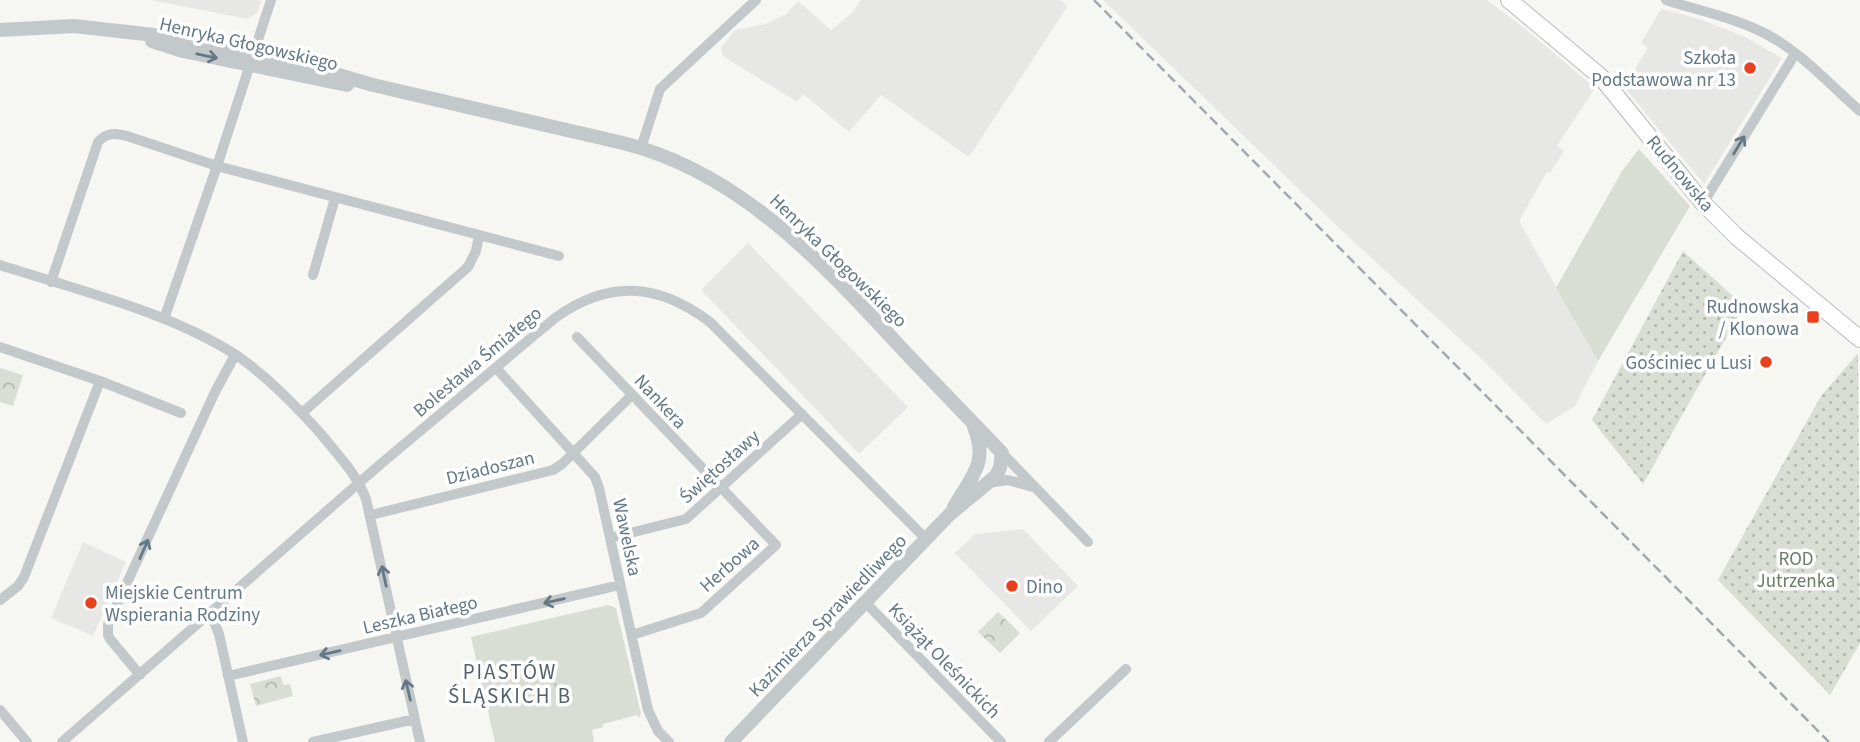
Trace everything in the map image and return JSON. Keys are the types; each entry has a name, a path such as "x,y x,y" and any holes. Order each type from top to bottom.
{"main road":[{"name":"Rudnowska","path":"1508,0 1601,77 1703,203 1737,237 1860,339"}],"street":[{"path":"163,318 218,166 271,0"},
{"path":"641,148 660,89 756,0"},
{"path":"1666,0 1752,27 1771,36 1860,111"},
{"path":"1700,11 1706,0"},
{"name":"Henryka Głogowskiego","path":"0,30 75,26 117,31 183,51 252,59 341,85 373,85 641,148 720,183 753,204 788,232 1088,542"},
{"path":"1703,203 1795,54"},
{"path":"51,282 98,142 107,134 119,134 218,166 559,256"},
{"path":"313,275 335,198"},
{"path":"302,412 468,267 476,251 479,235"},
{"path":"0,265 163,318 236,355 302,412 351,470 371,515 420,742"},
{"name":"Bolesława Śmiałego","path":"62,742 359,483 571,306 617,291 643,291 669,297 710,322 926,539"},
{"name":"Nankera","path":"577,337 720,489"},
{"path":"0,347 100,380 181,412"},
{"path":"140,675 108,635 108,624 204,414 236,355"},
{"name":"Wawelska","path":"496,368 595,477 652,721 669,742"},
{"path":"0,600 18,586 24,577 100,380"},
{"name":"Dziadoszan","path":"371,515 553,470 632,395"},
{"name":"Świętosławy","path":"610,538 687,519 802,414"},
{"name":"Kazimierza Sprawiedliwego","path":"950,514 976,471 980,459 980,446 972,422"},
{"name":"Kazimierza Sprawiedliwego","path":"976,471 1002,453"},
{"name":"Kazimierza Sprawiedliwego","path":"731,742 950,514 988,484 1000,468 1002,453"},
{"path":"988,484 1001,480 1016,481 1038,490"},
{"name":"Herbowa","path":"632,635 701,613 776,545 720,489"},
{"name":"Leszka Białego","path":"228,676 620,585"},
{"name":"Książąt Oleśnickich","path":"865,602 1001,742"},
{"path":"210,612 219,634 243,742"},
{"path":"1049,742 1126,669"},
{"path":"0,710 27,742"},
{"path":"313,742 415,719"}],"shaded area":[{"path":"150,0 261,0 258,12 248,19"},
{"path":"861,0 1061,0 1067,7 969,157 881,95 849,132 803,94 797,102 723,56 721,47 735,30 766,24 786,14 798,1 831,30 852,13"},
{"path":"1103,0 1487,0 1595,88 1557,146 1564,151 1550,173 1547,172 1519,221 1598,361 1575,406 1546,424 1486,363 1339,228"},
{"path":"1661,9 1700,19 1745,37 1782,58 1704,184 1624,87 1648,48 1641,43"},
{"path":"748,243 908,407 859,454 701,290"},
{"path":"1023,529 1078,586 1031,631 955,553 975,534"},
{"path":"83,542 126,562 93,636 51,618"}],"green space":[{"path":"1639,149 1690,206 1598,361 1556,288 1622,171"},
{"path":"1683,251 1744,306 1643,484 1592,420"},
{"name":"ROD Jutrzenka","path":"1858,353 1860,643 1830,695 1718,580 1821,396"},
{"path":"0,368 23,375 13,406 0,402"},
{"path":"608,605 616,608 641,714 639,718 637,715 603,724 603,727 592,730 594,742 495,742 471,637"},
{"path":"998,612 1020,633 1000,653 978,632"},
{"path":"563,673 581,688 561,711 544,696"},
{"path":"281,676 283,685 290,684 293,696 256,706 250,684"}],"railway":[{"path":"1094,0 1829,742"}],"place":[{"name":"Szkoła Podstawowa nr 13","path":"1750,68"},
{"name":"Rudnowska / Klonowa","path":"1813,317"},
{"name":"Gościniec u Lusi","path":"1766,362"},
{"name":"Dino","path":"1012,586"},
{"name":"Miejskie Centrum Wspierania Rodziny","path":"91,603"}],"district":[{"name":"PIASTÓW ŚLĄSKICH B","path":"510,684"}]}
